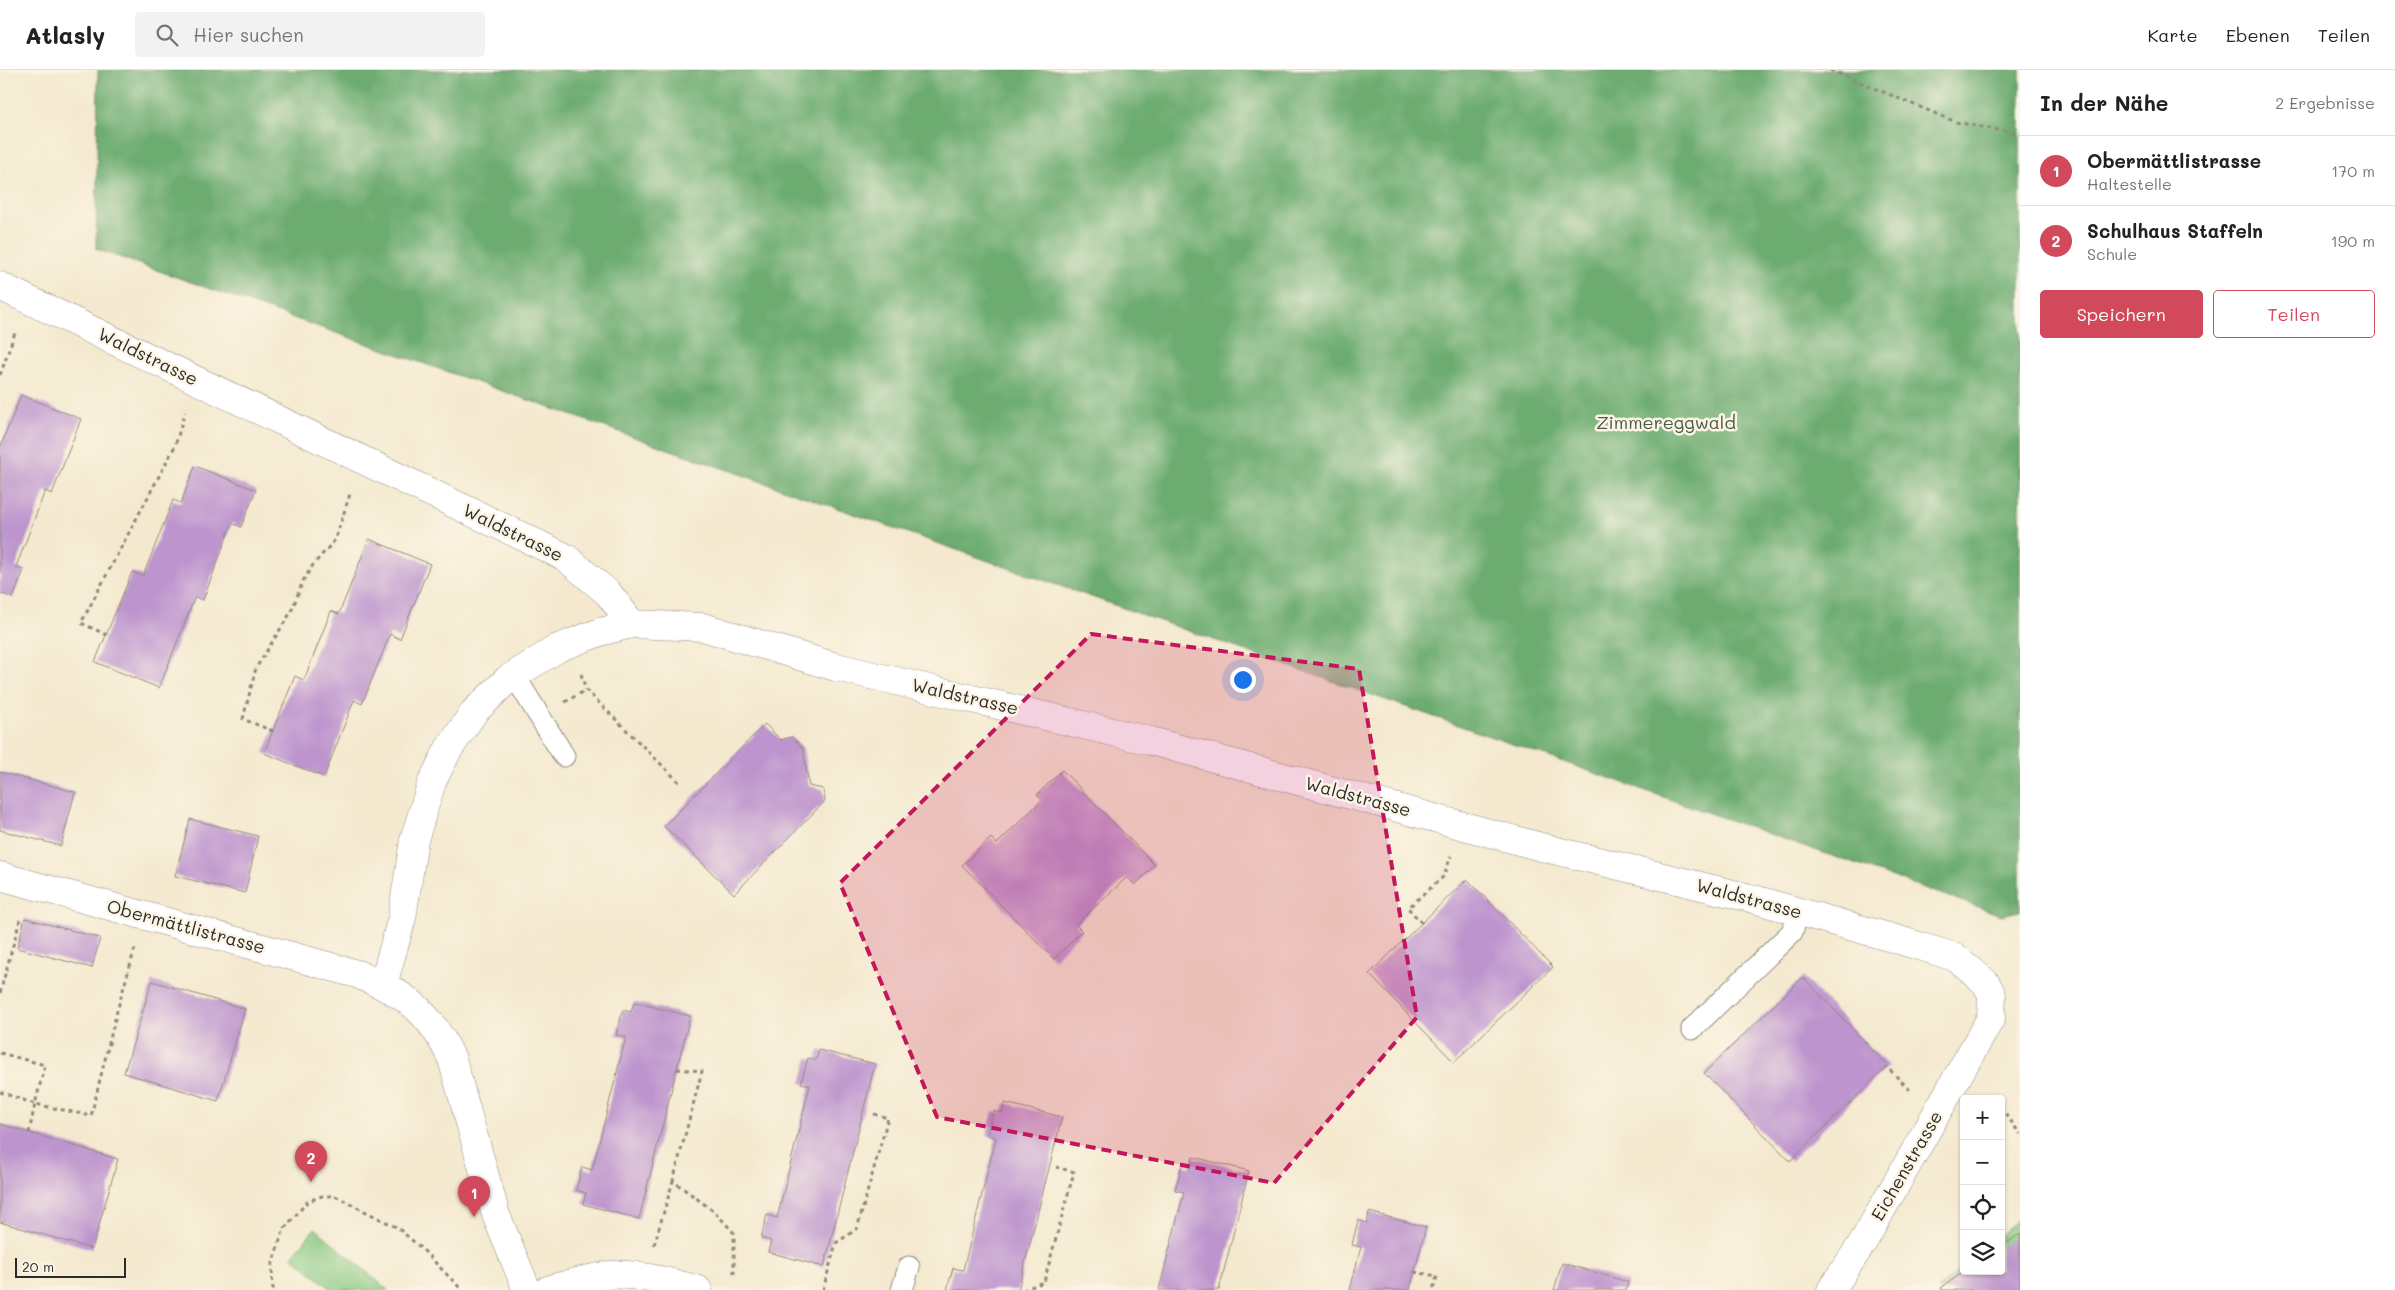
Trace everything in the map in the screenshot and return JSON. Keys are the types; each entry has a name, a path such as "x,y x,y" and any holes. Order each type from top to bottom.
{"street":[{"name":"Waldstrasse","path":"0,286 565,557 608,592 632,624 704,627 836,666 1152,741 1461,825 1798,912 1955,957 1986,983"},
{"path":"384,985 402,918 414,840 432,782 448,750 474,712 514,676 562,646 600,632 632,624"},
{"name":"Obermättlistrasse","path":"0,876 357,974 384,985 414,1003 442,1037 452,1059 496,1215 527,1290"},
{"name":"Eichenstrasse","path":"1831,1290 1868,1233 1991,1018 1992,995 1986,983"},
{"path":"548,1290 580,1280 611,1275 667,1281 698,1290"}],"lane":[{"path":"514,676 564,756"},
{"path":"1692,1029 1792,932 1798,912"},
{"path":"902,1290 909,1267"}],"path":[{"path":"1830,70 1956,122 2020,134"},
{"path":"0,375 17,327"},
{"path":"107,635 81,623 175,446 186,408"},
{"path":"273,731 243,719 256,668 291,612 303,581 313,565 335,540 352,488"},
{"path":"580,672 586,690 682,785"},
{"path":"1422,923 1408,908 1444,876 1461,825"},
{"path":"0,993 23,909"},
{"path":"0,1092 36,1104 91,1116 116,1011 145,916"},
{"path":"0,1053 44,1065 29,1133"},
{"path":"661,1222 702,1071 678,1069"},
{"path":"1890,1070 1916,1096"},
{"path":"2005,1113 2020,1134"},
{"path":"823,1290 836,1243 857,1229 888,1118 874,1114"},
{"path":"1023,1290 1044,1282 1067,1199 1074,1172 1056,1167"},
{"path":"673,1181 714,1212 734,1233 734,1275"},
{"path":"273,1290 272,1266 283,1230 308,1201 322,1196 335,1196 398,1228 422,1249 462,1290"},
{"path":"1414,1272 1437,1276 1433,1290"}],"highlighted area":[{"path":"1091,634 1359,669 1417,1017 1274,1183 937,1117 840,883"}],"green space":[{"name":"Zimmereggwald","path":"98,70 2020,70 2020,911 2001,915 96,249"},
{"path":"2020,1217 2020,1290 1937,1290 1960,1270 1960,1275 2005,1275 2005,1230"},
{"path":"315,1228 388,1290 332,1290 292,1256"}],"building":[{"path":"21,395 81,419 52,494 45,491 16,567 24,570 13,598 0,593 0,448"},
{"path":"195,466 256,490 241,527 232,523 203,600 195,597 159,688 95,662 132,572 143,576 173,500 181,503"},
{"path":"369,539 430,564 400,639 390,634 362,704 354,700 324,777 264,753 295,676 304,680 331,611 339,614"},
{"path":"765,724 781,740 792,737 803,748 809,786 823,789 825,801 734,894 664,826"},
{"path":"1062,770 1155,865 1135,885 1127,877 1076,925 1082,931 1054,959 962,865 991,838 997,844 1042,800 1037,795"},
{"path":"0,772 75,792 61,846 0,830"},
{"path":"190,819 258,836 245,893 175,876"},
{"path":"1467,879 1553,967 1454,1062 1369,974"},
{"path":"25,918 100,938 92,968 17,948"},
{"path":"1803,977 1888,1066 1790,1161 1704,1073"},
{"path":"152,981 245,1009 218,1101 124,1073"},
{"path":"634,1002 690,1016 639,1219 583,1204 586,1193 576,1190 582,1167 592,1170 626,1037 616,1035 623,1010 631,1012"},
{"path":"819,1050 875,1064 824,1267 768,1252 771,1241 761,1238 767,1215 777,1218 810,1085 801,1083 808,1058 816,1060"},
{"path":"1005,1103 1062,1117 1018,1290 947,1290 953,1268 963,1270 996,1138 987,1135 993,1111 1002,1113"},
{"path":"0,1124 118,1159 92,1249 0,1222"},
{"path":"1193,1157 1249,1171 1219,1290 1159,1290 1184,1192 1175,1190 1182,1165 1190,1167"},
{"path":"1369,1212 1426,1227 1410,1290 1350,1290 1361,1247 1352,1245 1358,1220 1367,1223"},
{"path":"2020,1234 2020,1290 1942,1290 1941,1288 1960,1275 2005,1275 2005,1244"},
{"path":"1562,1263 1628,1282 1626,1290 1554,1290"}],"place":[{"name":"Schulhaus Staffeln","path":"311,1182"},
{"name":"Obermättlistrasse","path":"474,1217"}]}
